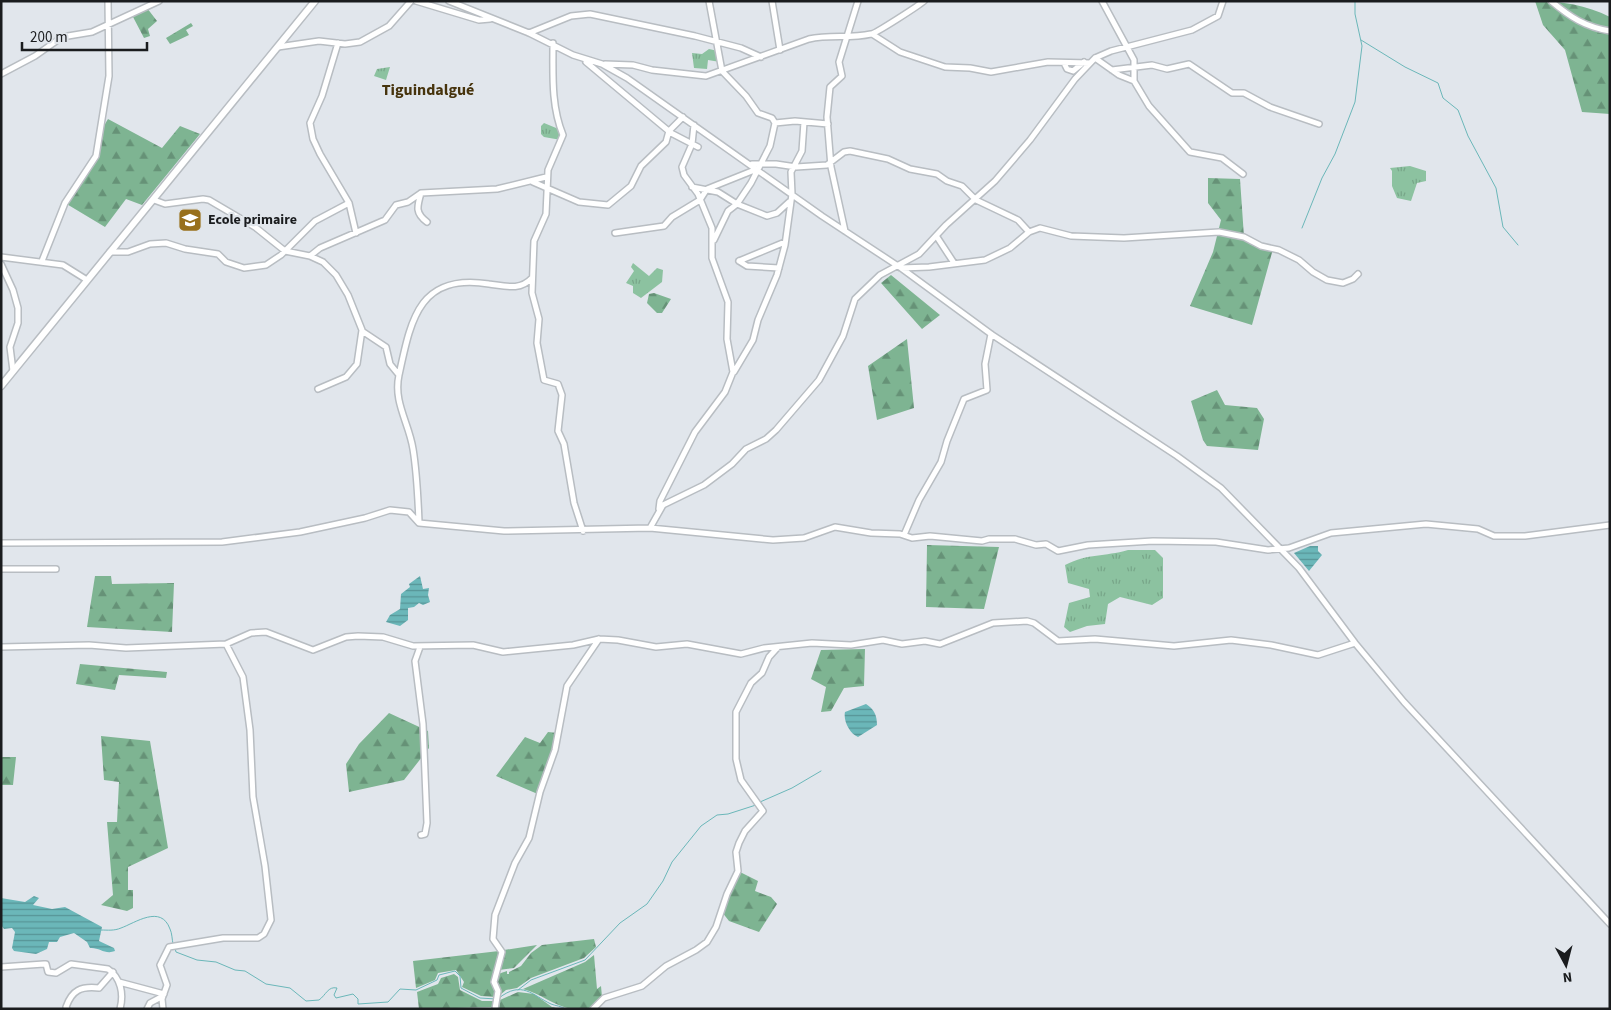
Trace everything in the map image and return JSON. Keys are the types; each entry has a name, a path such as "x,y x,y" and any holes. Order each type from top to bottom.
{"street":[{"path":"42,261 65,203 96,156 109,76 107,44 109,24 108,1"},
{"path":"1,74 35,56 62,37 83,34 159,1"},
{"path":"1,386 315,1"},
{"path":"278,47 319,40 338,43 360,42 383,32 411,1"},
{"path":"416,1 479,20 491,19"},
{"path":"449,1 553,43 579,57 612,81 638,107 668,131 698,147"},
{"path":"709,1 722,71 746,96 758,113 772,118 775,124 770,146 737,204 728,211 720,232 714,241"},
{"path":"772,1 780,50"},
{"path":"845,231 831,162 828,94 830,88 842,76 838,62 858,1"},
{"path":"602,64 633,65 652,70 706,76 818,37 847,38 872,34 924,1"},
{"path":"1102,1 1127,46 1134,66 1134,81 1149,106 1190,152 1222,158 1243,174"},
{"path":"659,509 674,498 704,485 726,470 746,449 766,439 776,430 819,380 843,336 855,299 880,275 899,267 919,254 953,218 976,200 1011,164 1052,107 1090,61 1102,54 1127,46 1192,30 1218,16 1223,1"},
{"path":"1551,1 1574,20 1590,27 1610,31"},
{"path":"529,33 571,16 585,14 716,41 761,57"},
{"path":"872,34 906,55 945,67 970,68 991,72 1048,62 1090,61 1134,81"},
{"path":"338,43 322,96 310,123 313,139 320,154 349,203 356,233"},
{"path":"553,43 553,88 558,124 563,135 553,154 546,177 546,212 534,241 532,300 539,319 537,343 544,380 555,382 560,386 558,431 564,444 574,503 583,531"},
{"path":"579,57 602,64 627,78 750,164 758,167 792,194 899,267 991,334 1189,464 1233,499 1281,548 1315,588 1355,643 1466,771 1528,834 1610,924"},
{"path":"1112,70 1152,64 1167,69 1189,64 1232,93 1244,93 1270,107 1319,124"},
{"path":"532,182 580,202 608,205 631,186 641,166 666,142 668,131 683,117"},
{"path":"775,124 804,122 828,124"},
{"path":"650,528 659,509 660,501 685,450 699,426 730,385 733,372 753,340 758,320 779,268 785,242 789,201 792,194 791,172 796,167 802,151 804,122"},
{"path":"694,125 692,144 682,167 684,175 700,200 712,228 714,264 728,302 727,339 733,372"},
{"path":"615,233 664,226 672,217 700,200 706,189 758,167 776,164 796,167 831,162 844,152 850,151 888,160 902,167 937,174 947,181 962,186 976,200 1018,220 1029,232"},
{"path":"310,256 320,248 384,220 396,205 408,202 421,193 496,189 532,182 546,177"},
{"path":"692,187 718,192 756,213 772,216 789,201"},
{"path":"421,193 417,206 418,213 427,222"},
{"path":"154,200 165,204 203,199 209,200 255,227 285,251 310,256 323,262 336,275 351,300 362,330 357,364 351,374 334,384 318,389"},
{"path":"110,252 128,252 150,244 166,243 185,249 218,254 226,262 244,268 266,265 285,251 315,221 349,203"},
{"path":"899,267 930,268 985,260 1010,248 1029,232 1040,228 1071,236 1124,238 1219,232 1244,237 1261,246 1279,250 1299,260 1313,272 1327,280 1344,283 1353,279 1358,274"},
{"path":"937,237 954,263"},
{"path":"779,268 747,266 739,261 785,242"},
{"path":"1,257 42,261 69,267 87,280"},
{"path":"1,264 14,290 18,308 18,323 10,347 13,371"},
{"path":"419,523 413,447 398,404 397,387 412,325 419,308 429,295 456,283 481,283 509,288 523,286 532,278"},
{"path":"362,330 386,347 390,364 399,375"},
{"path":"904,535 915,508 941,462 947,441 964,399 987,390 985,364 991,334"},
{"path":"1,543 231,541 300,532 365,518 390,510 409,512 419,523 504,531 583,531 650,528 763,539 804,538 835,527 904,535 912,538 930,536 982,541 989,539 1015,539 1036,545 1046,544 1058,550 1088,545 1153,541 1216,542 1256,549 1281,548 1295,546 1330,533 1426,524 1478,529 1494,536 1525,536 1610,525"},
{"path":"1,569 56,569"},
{"path":"1,647 89,645 126,648 226,644 251,633 266,632 313,650 352,636 383,637 420,647 473,645 503,652 573,645 599,640 618,640 650,647 687,644 741,654 812,643 851,645 883,640 902,644 925,641 940,644 993,624 1027,621 1034,622 1058,642 1095,639 1174,646 1231,640 1271,645 1318,656 1355,643"},
{"path":"495,1009 498,991 494,982 502,952 493,939 495,915 514,863 529,838 540,792 555,750 567,686 599,640"},
{"path":"163,1009 161,1002 168,985 160,965 169,946 223,938 258,938 264,934 271,920 254,797 250,730 243,676 226,644"},
{"path":"420,647 414,661 423,724 427,823 425,834 421,835"},
{"path":"593,1009 604,998 628,992 651,980 666,966 696,950 707,942 716,927 727,894 738,871 736,852 739,843 745,831 763,811 741,780 736,759 736,712 751,683 762,673 769,656 778,648"},
{"path":"1,967 46,964 48,972 56,974 71,964 108,969 119,982 123,1001 120,1009"},
{"path":"67,1009 69,998 77,990 90,986 99,988 112,972"},
{"path":"119,982 164,995"},
{"path":"147,1009 150,1003 164,995"}],"green space":[{"path":"1535,1 1574,4 1610,17 1610,114 1582,112 1565,50 1543,25"},
{"path":"147,8 157,21 148,29 150,36 144,38 132,15"},
{"path":"191,23 193,26 186,30 189,35 170,44 166,38"},
{"path":"709,49 718,51 720,62 708,60 707,69 694,68 692,53 702,54"},
{"path":"390,67 386,80 374,76 377,69"},
{"path":"108,119 162,148 180,126 200,134 142,205 126,199 105,227 65,203 96,156 99,134"},
{"path":"544,123 561,130 561,140 544,137 541,134 541,126"},
{"path":"1410,166 1426,171 1426,181 1417,183 1411,201 1397,198 1392,186 1392,171 1390,168"},
{"path":"1208,178 1240,179 1244,237 1273,249 1252,325 1190,306 1213,252 1221,220 1208,203"},
{"path":"633,263 649,276 657,268 663,270 662,282 641,298 633,293 633,286 626,283 634,271 631,267"},
{"path":"891,275 940,315 922,329 881,283"},
{"path":"654,293 671,299 662,313 657,313 647,303 649,294"},
{"path":"907,339 914,408 877,420 868,366"},
{"path":"1217,390 1225,405 1257,408 1264,419 1258,450 1207,446 1203,440 1191,401"},
{"path":"927,545 999,547 984,609 926,607"},
{"path":"1128,550 1155,550 1163,558 1163,598 1152,605 1120,597 1108,604 1105,624 1087,626 1070,632 1064,627 1069,603 1090,597 1089,589 1068,583 1065,565 1089,557"},
{"path":"95,576 111,576 112,584 174,583 172,632 87,627"},
{"path":"865,649 864,686 844,688 831,711 821,712 826,687 811,679 821,650"},
{"path":"80,664 167,672 166,678 119,675 115,690 76,684"},
{"path":"389,713 428,731 429,748 404,780 349,792 346,764 359,744"},
{"path":"548,732 558,733 540,795 496,776 525,737 540,743"},
{"path":"101,736 150,741 168,848 128,867 128,890 133,890 133,908 127,911 101,905 113,895 107,822 117,822 119,782 104,780"},
{"path":"1,757 16,757 13,785 1,785"},
{"path":"738,871 758,881 755,891 771,897 777,904 759,932 729,921 722,912"},
{"path":"594,939 596,947 584,958 531,978 517,988 506,990 500,995 500,988 496,983 498,974 507,971 507,974 509,974 509,972 521,966 531,953 542,945"},
{"path":"537,945 514,968 499,970 504,950"},
{"path":"499,951 491,983 496,991 495,997 481,996 462,987 464,982 456,970 438,973 435,980 416,988 413,961"},
{"path":"594,955 597,989 601,986 602,997 592,1009 565,1007 523,989 585,962"},
{"path":"454,974 458,977 460,990 482,1001 496,1001 494,1007 419,1009 417,992 438,984 441,978"},
{"path":"518,992 534,994 552,1007 560,1009 499,1009 500,1000"}],"water":[{"path":"1310,546 1318,546 1318,551 1322,555 1309,571 1294,553"},
{"path":"420,576 423,589 429,588 430,602 423,605 419,603 414,607 408,608 408,620 400,626 386,622 390,615 400,609 401,594 410,587 409,584"},
{"path":"866,704 875,713 877,725 858,737 848,727 845,712"},
{"path":"34,896 39,898 33,905 52,909 65,907 102,927 99,941 114,948 115,951 108,952 90,948 87,942 74,933 60,937 57,942 49,942 47,949 36,954 14,951 12,948 15,932 12,928 4,929 1,925 1,898 25,902"}],"waterway":[{"path":"1302,228 1322,178 1335,154 1355,102 1362,46 1355,14 1355,1"},
{"path":"1361,40 1405,67 1438,83 1443,98 1458,110 1468,136 1496,188 1503,227 1518,245"},
{"path":"760,802 792,788 821,771"},
{"path":"518,990 531,980 585,960 620,923 647,904 663,881 672,862 701,826 717,815 728,814 756,805"},
{"path":"101,930 118,929 154,916 166,922 172,934 173,944"},
{"path":"175,948 176,952 197,960 216,962 235,970 245,971 266,984 290,988 306,1001 319,1000 331,988 337,988 334,995 336,998 353,994 358,999 358,1004 388,1002 400,989 416,990 437,980 439,975 455,971 460,976 461,988 480,998 496,999"},
{"path":"499,998 514,990 521,990 532,993 551,1004 566,1009"}],"place":[{"name":"Ecole primaire","path":"190,220"}],"district":[{"name":"Tiguindalgué","path":"428,90"}]}
